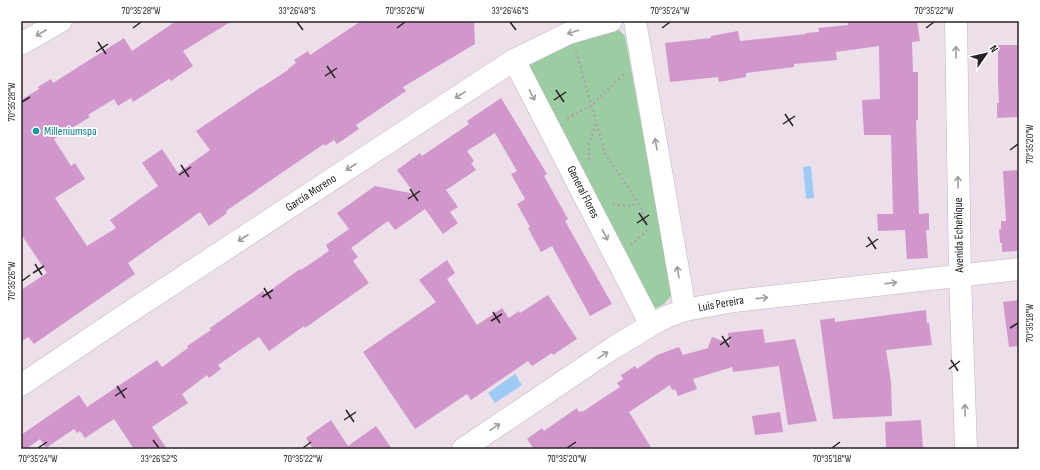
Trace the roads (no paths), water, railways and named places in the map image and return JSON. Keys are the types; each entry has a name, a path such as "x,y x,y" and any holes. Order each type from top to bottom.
{"street":[{"path":"21,44 60,21"},
{"name":"García Moreno","path":"21,385 128,313 514,60 569,33 610,21"},
{"path":"635,21 642,63 660,227 685,310"},
{"name":"Avenida Echeñique","path":"956,21 960,276 966,449"},
{"name":"General Flores","path":"514,60 651,325"},
{"name":"Luis Pereira","path":"463,449 613,348 666,317 685,310 734,301 1019,269"}],"water":[{"path":"811,166 814,198 806,199 803,167"},
{"path":"515,374 522,385 495,403 488,393"}],"place":[{"name":"Milleniumspa","path":"36,131"}]}
